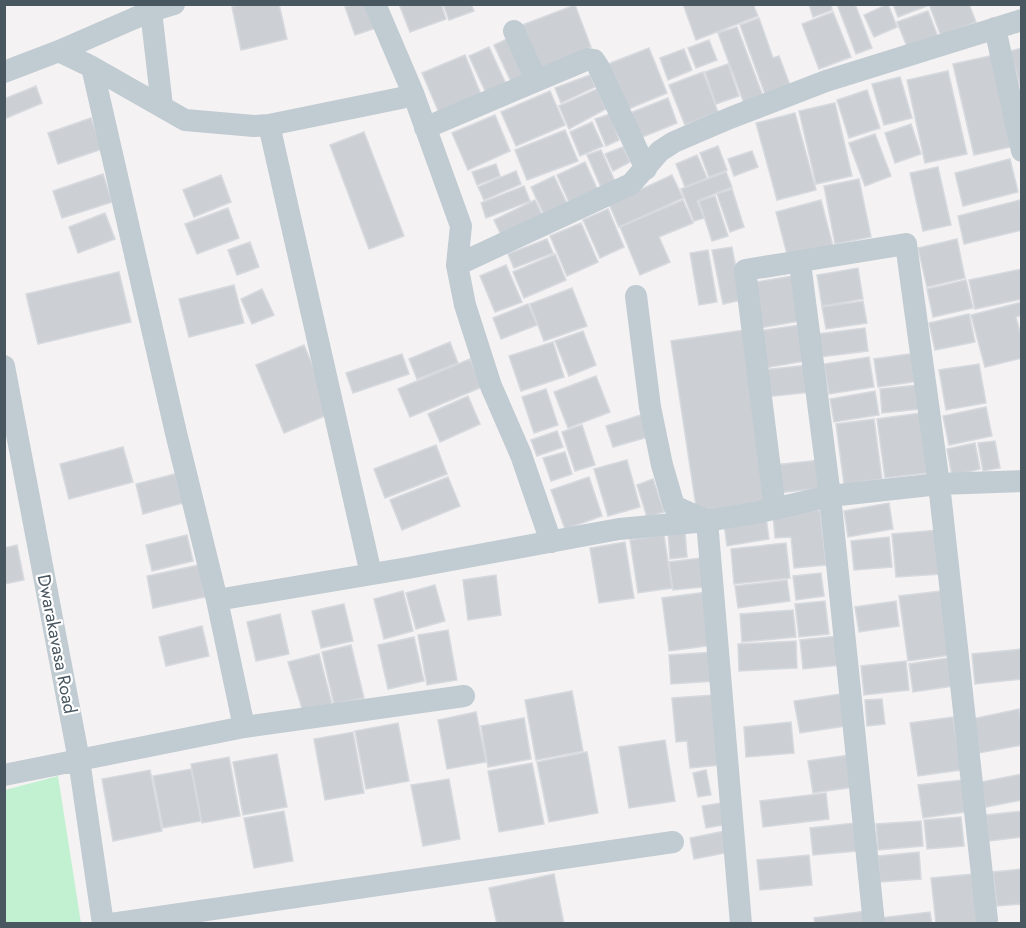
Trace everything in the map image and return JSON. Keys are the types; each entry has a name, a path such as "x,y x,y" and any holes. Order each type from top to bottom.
{"street":[{"path":"375,4 413,93 461,226 457,266 465,305 491,386 521,455 551,542"},
{"path":"4,72 163,7 162,106"},
{"path":"457,266 631,184 660,151 674,142 826,81 1022,20"},
{"path":"995,28 1022,151"},
{"path":"514,31 536,80"},
{"path":"59,51 92,67 185,120 254,126 269,125 400,98 413,93"},
{"path":"425,128 580,60 594,60 646,169"},
{"path":"92,67 217,600 244,728"},
{"path":"269,125 371,574"},
{"path":"775,509 745,270 906,244 939,484 987,920"},
{"path":"800,262 830,496 874,924"},
{"path":"636,296 650,407 674,506 707,521"},
{"name":"Dwarakavasa Road","path":"4,366 79,760 103,924"},
{"path":"217,600 619,529 707,521 830,496 939,484 1022,481"},
{"path":"707,521 741,924"},
{"path":"4,775 244,728 464,696"},
{"path":"111,924 673,842"}],"green space":[{"path":"58,776 81,923 5,923 5,790"}],"building":[{"path":"241,4 279,4 287,39 241,50 232,7"},
{"path":"354,4 368,4 376,28 355,35 345,7"},
{"path":"399,4 441,4 446,19 410,32"},
{"path":"443,4 471,4 474,11 449,20"},
{"path":"683,4 753,4 758,16 696,40"},
{"path":"809,4 831,4 832,10 813,17"},
{"path":"837,4 855,4 872,48 856,54"},
{"path":"888,4 897,27 874,37 864,15"},
{"path":"893,4 927,4 927,6 898,17"},
{"path":"929,4 969,4 976,22 941,36"},
{"path":"575,5 591,47 535,73 517,27"},
{"path":"928,11 940,42 910,54 897,22"},
{"path":"833,12 851,57 819,69 802,24"},
{"path":"759,18 773,58 779,56 790,85 765,94 740,25"},
{"path":"737,27 764,99 745,106 718,33"},
{"path":"511,37 529,79 513,86 494,45"},
{"path":"709,40 717,60 696,68 688,48"},
{"path":"489,47 506,84 486,93 469,56"},
{"path":"649,48 667,93 626,110 608,64"},
{"path":"1022,48 1022,92 1010,51"},
{"path":"684,49 692,70 668,80 660,58"},
{"path":"999,54 1019,145 974,155 953,64"},
{"path":"465,55 482,97 440,115 422,73"},
{"path":"728,64 739,96 716,104 705,72"},
{"path":"948,71 967,154 925,163 907,80"},
{"path":"703,72 718,112 685,125 669,85"},
{"path":"590,75 595,87 561,103 555,88"},
{"path":"900,77 912,118 884,125 872,84"},
{"path":"36,86 42,103 4,119 4,99"},
{"path":"597,89 606,109 569,129 559,106"},
{"path":"867,90 880,128 849,138 837,100"},
{"path":"550,91 565,125 516,146 501,112"},
{"path":"668,98 677,123 640,138 630,113"},
{"path":"835,103 852,176 816,184 799,111"},
{"path":"795,113 816,190 777,200 756,123"},
{"path":"610,114 619,140 606,146 595,119"},
{"path":"495,115 510,151 468,170 452,133"},
{"path":"91,118 102,149 58,164 48,133"},
{"path":"592,122 603,146 580,156 570,132"},
{"path":"911,124 921,154 895,163 885,133"},
{"path":"565,130 578,161 527,180 515,150"},
{"path":"364,132 404,236 369,249 330,145"},
{"path":"875,134 891,176 865,186 849,143"},
{"path":"718,146 727,170 709,177 700,153"},
{"path":"623,147 630,162 613,171 605,154"},
{"path":"601,150 617,186 603,192 587,155"},
{"path":"752,151 758,167 734,176 728,159"},
{"path":"697,155 707,178 685,187 676,164"},
{"path":"1010,159 1018,192 963,206 955,173"},
{"path":"585,162 601,197 572,209 557,175"},
{"path":"496,164 500,176 477,185 472,172"},
{"path":"938,167 951,225 923,231 910,173"},
{"path":"516,171 521,184 484,200 478,187"},
{"path":"726,172 732,187 697,201 704,218 694,221 681,189"},
{"path":"103,174 112,202 62,218 53,191"},
{"path":"221,175 231,202 194,217 183,190"},
{"path":"672,175 683,198 619,227 609,204"},
{"path":"554,176 570,210 547,221 531,187"},
{"path":"859,179 871,237 835,244 824,186"},
{"path":"524,186 530,201 486,218 481,203"},
{"path":"732,189 744,227 730,232 717,194"},
{"path":"715,196 728,236 712,241 699,201"},
{"path":"535,200 545,221 504,241 494,220"},
{"path":"683,200 693,223 659,237 670,262 640,275 620,227"},
{"path":"821,200 833,246 788,258 776,212"},
{"path":"1020,200 1022,230 964,244 958,216"},
{"path":"228,208 239,238 197,254 185,224"},
{"path":"608,209 624,247 600,258 583,220"},
{"path":"105,213 115,239 78,253 69,227"},
{"path":"581,223 598,262 567,276 550,236"},
{"path":"547,239 553,253 514,268 508,254"},
{"path":"957,239 965,278 927,287 918,248"},
{"path":"250,242 259,267 237,275 228,250"},
{"path":"732,247 742,300 723,304 712,250"},
{"path":"708,250 717,302 699,305 690,253"},
{"path":"555,254 566,280 524,298 513,272"},
{"path":"506,265 522,302 495,312 480,276"},
{"path":"858,268 863,299 822,306 817,275"},
{"path":"1022,269 1022,299 975,309 969,280"},
{"path":"119,272 131,322 38,344 26,294"},
{"path":"792,276 801,321 759,328 750,283"},
{"path":"966,280 973,308 933,317 927,289"},
{"path":"234,285 244,323 189,337 179,299"},
{"path":"572,288 587,326 544,341 530,304"},
{"path":"262,289 274,315 252,324 241,299"},
{"path":"863,301 867,323 826,329 822,307"},
{"path":"1022,302 1022,315 1016,317 1022,339 1022,358 985,367 971,315"},
{"path":"528,304 537,325 501,339 493,318"},
{"path":"969,314 975,342 935,350 929,323"},
{"path":"799,325 805,361 765,368 759,331"},
{"path":"865,328 868,351 820,357 818,334"},
{"path":"744,330 769,503 697,513 671,341"},
{"path":"583,331 596,365 569,376 555,341"},
{"path":"450,342 458,363 417,379 409,359"},
{"path":"553,342 564,377 521,391 509,356"},
{"path":"304,345 332,413 284,433 256,365"},
{"path":"916,353 919,381 878,387 874,359"},
{"path":"402,354 409,374 353,393 346,373"},
{"path":"869,357 874,387 829,394 824,364"},
{"path":"470,359 482,387 410,417 398,389"},
{"path":"979,364 986,403 946,410 939,370"},
{"path":"808,365 811,392 765,397 763,370"},
{"path":"596,376 610,412 568,428 554,392"},
{"path":"918,385 920,409 882,413 880,389"},
{"path":"546,389 558,425 534,433 522,397"},
{"path":"875,391 879,415 834,422 830,399"},
{"path":"468,396 480,424 440,442 428,414"},
{"path":"986,407 992,436 949,445 943,416"},
{"path":"920,413 927,473 885,478 877,419"},
{"path":"641,415 648,437 613,447 606,426"},
{"path":"874,419 882,479 844,484 836,424"},
{"path":"582,425 595,465 575,471 562,432"},
{"path":"557,431 563,447 537,456 531,440"},
{"path":"995,441 1000,468 983,471 978,443"},
{"path":"975,443 980,469 952,476 947,449"},
{"path":"436,445 447,474 385,498 374,469"},
{"path":"123,447 133,482 69,499 60,464"},
{"path":"565,452 572,474 551,481 543,458"},
{"path":"627,460 640,507 608,516 594,469"},
{"path":"820,460 823,488 777,493 774,465"},
{"path":"175,474 183,503 143,514 136,484"},
{"path":"448,477 460,506 402,530 390,500"},
{"path":"589,477 602,516 565,529 551,490"},
{"path":"653,479 664,512 647,517 637,485"},
{"path":"889,503 893,529 848,537 844,511"},
{"path":"820,510 826,565 794,568 791,537 775,538 773,515"},
{"path":"766,517 769,539 727,546 724,524"},
{"path":"939,530 942,574 896,577 892,534"},
{"path":"685,531 687,557 670,559 668,532"},
{"path":"187,535 193,561 152,571 146,545"},
{"path":"664,535 672,588 638,593 630,540"},
{"path":"889,537 892,567 854,570 851,541"},
{"path":"625,542 634,598 599,603 590,548"},
{"path":"786,543 790,578 734,584 731,549"},
{"path":"17,545 24,580 4,584 4,548"},
{"path":"708,557 712,586 673,590 669,562"},
{"path":"199,565 205,597 153,608 147,576"},
{"path":"821,573 824,596 796,600 793,576"},
{"path":"496,575 501,615 468,620 463,580"},
{"path":"787,580 790,601 738,608 735,586"},
{"path":"435,585 445,621 416,629 406,593"},
{"path":"403,591 413,631 384,639 374,599"},
{"path":"941,591 950,655 908,661 899,596"},
{"path":"706,592 713,645 669,651 662,598"},
{"path":"825,601 829,634 799,637 795,604"},
{"path":"896,601 899,626 859,632 855,607"},
{"path":"344,604 353,641 321,648 312,611"},
{"path":"793,610 796,637 742,642 740,614"},
{"path":"280,614 289,654 256,661 247,622"},
{"path":"202,626 209,656 166,666 159,637"},
{"path":"448,630 457,680 427,685 418,635"},
{"path":"838,636 841,665 803,669 800,640"},
{"path":"414,637 424,681 388,689 378,645"},
{"path":"796,641 797,668 739,671 738,644"},
{"path":"351,645 364,698 334,704 322,652"},
{"path":"1022,649 1022,679 975,684 972,654"},
{"path":"714,652 715,681 671,684 669,655"},
{"path":"319,654 332,704 303,712 288,662"},
{"path":"948,658 953,686 913,692 909,664"},
{"path":"906,661 909,690 864,695 861,666"},
{"path":"572,691 583,751 536,760 525,700"},
{"path":"840,694 845,726 800,733 794,701"},
{"path":"714,695 720,765 690,768 687,741 676,742 672,698"},
{"path":"882,699 885,724 867,726 865,700"},
{"path":"1019,709 1022,723 1022,745 979,753 972,719"},
{"path":"476,712 486,762 447,769 438,720"},
{"path":"953,717 961,770 918,776 910,723"},
{"path":"524,718 531,759 488,767 481,726"},
{"path":"791,722 794,753 746,757 744,727"},
{"path":"398,723 409,781 366,789 355,731"},
{"path":"353,732 364,793 325,800 314,739"},
{"path":"665,740 675,801 629,808 619,747"},
{"path":"587,752 598,813 549,822 537,762"},
{"path":"277,754 287,807 243,815 233,762"},
{"path":"849,755 854,787 813,793 808,761"},
{"path":"229,757 240,816 202,823 191,764"},
{"path":"532,763 544,824 499,832 488,771"},
{"path":"191,769 201,821 163,828 153,776"},
{"path":"150,770 162,831 113,841 102,779"},
{"path":"706,770 711,795 698,797 693,773"},
{"path":"1022,774 1022,800 986,807 981,782"},
{"path":"449,779 460,839 423,846 411,785"},
{"path":"962,780 965,812 923,818 918,785"},
{"path":"826,793 829,819 763,827 760,801"},
{"path":"727,802 730,824 706,828 702,806"},
{"path":"284,811 293,861 254,868 244,818"},
{"path":"1022,811 1022,837 989,841 986,815"},
{"path":"961,817 964,846 927,849 924,820"},
{"path":"921,821 923,846 878,850 876,824"},
{"path":"855,823 858,851 813,855 810,828"},
{"path":"725,831 730,852 694,859 690,838"},
{"path":"919,852 921,879 880,882 878,856"},
{"path":"809,855 812,885 760,890 757,860"},
{"path":"1022,869 1022,904 997,906 993,872"},
{"path":"554,874 564,924 497,924 489,888"},
{"path":"973,874 978,924 936,924 931,878"},
{"path":"866,911 868,924 815,924 814,918"},
{"path":"930,912 932,924 881,924 880,918"}]}
